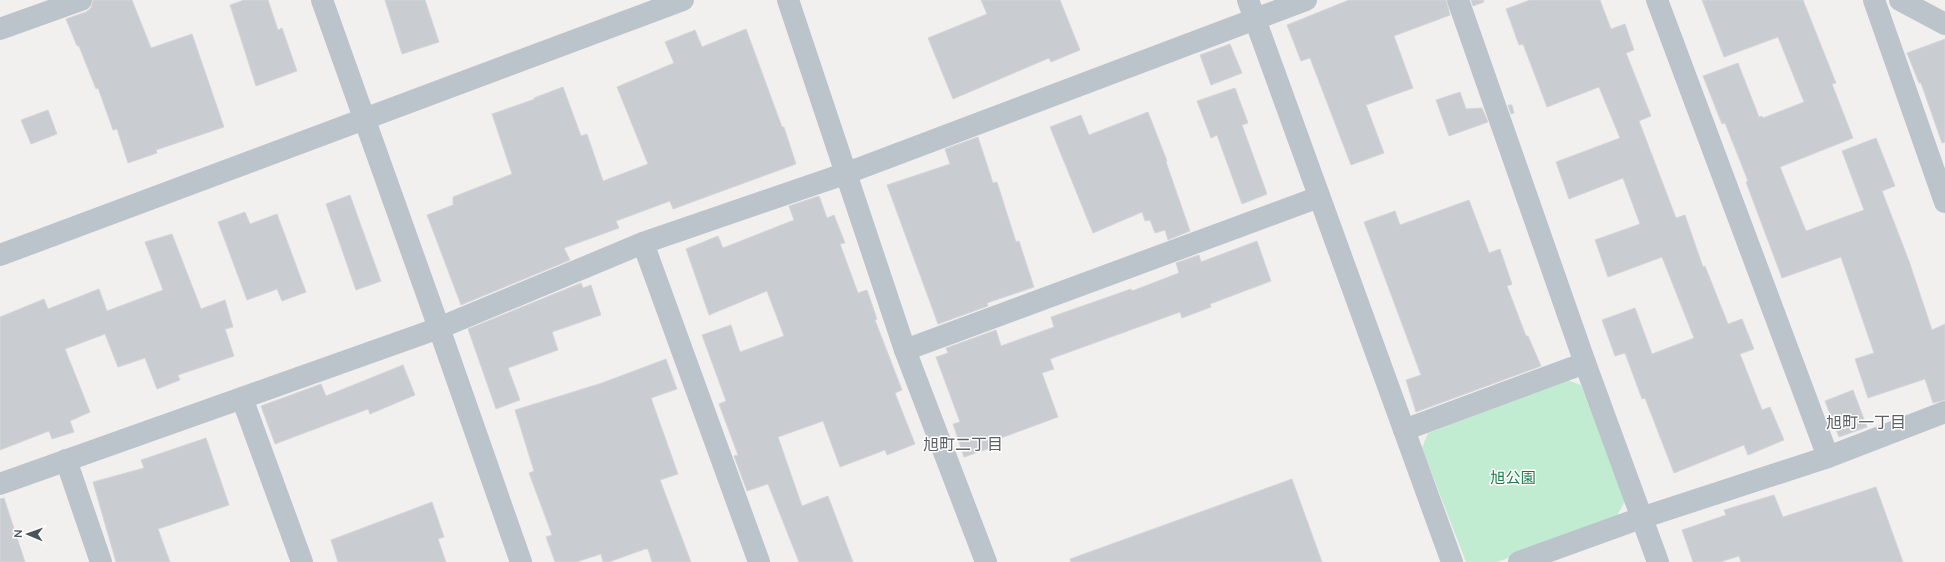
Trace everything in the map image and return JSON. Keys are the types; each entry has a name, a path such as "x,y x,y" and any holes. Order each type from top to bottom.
{"street":[{"path":"0,29 81,0"},
{"path":"322,0 521,562"},
{"path":"0,255 683,0"},
{"path":"788,0 905,350 986,562"},
{"path":"0,484 439,328 643,243 847,173 1251,10 1306,0"},
{"path":"1458,0 1584,363 1658,562"},
{"path":"1657,0 1828,457"},
{"path":"1874,0 1945,202"},
{"path":"1900,0 1945,24"},
{"path":"1251,10 1452,562"},
{"path":"905,350 1319,197"},
{"path":"643,243 759,562"},
{"path":"1404,430 1584,363"},
{"path":"242,398 302,562"},
{"path":"1519,562 1641,518 1828,457 1945,412"},
{"path":"66,460 100,562"}],"green space":[{"name":"旭公園","path":"1567,380 1581,385 1625,501 1617,516 1497,562 1466,562 1422,448 1428,433"}],"building":[{"path":"93,0 132,0 151,48 192,34 224,127 156,150 157,153 128,163 117,129 113,130 98,88 96,89 79,46 77,46 66,19 86,12 91,8"},
{"path":"244,0 268,0 278,30 282,28 297,71 256,86 230,5"},
{"path":"385,0 425,0 439,42 402,54"},
{"path":"981,0 1060,0 1080,50 1051,62 1049,58 953,99 928,38 987,14"},
{"path":"1349,0 1446,0 1450,15 1394,36 1413,88 1366,105 1384,153 1351,165 1310,58 1301,61 1287,25"},
{"path":"1471,0 1483,0 1484,2 1473,6"},
{"path":"1530,0 1600,0 1611,29 1625,24 1634,50 1626,53 1651,116 1639,121 1676,218 1685,215 1703,267 1705,266 1728,324 1742,319 1754,349 1740,354 1762,410 1770,407 1784,440 1748,455 1744,445 1674,473 1645,398 1642,399 1625,353 1615,356 1602,320 1635,308 1652,354 1694,338 1662,257 1608,277 1595,240 1640,224 1623,178 1569,199 1556,162 1620,138 1599,87 1547,107 1523,44 1519,45 1506,9"},
{"path":"1702,0 1803,0 1836,83 1832,84 1853,138 1780,167 1806,231 1864,210 1842,151 1876,138 1895,186 1882,191 1909,261 1932,330 1945,324 1945,400 1933,403 1925,379 1868,398 1855,359 1874,353 1841,257 1782,278 1746,182 1748,181 1725,123 1722,124 1703,76 1738,63 1759,117 1762,116 1763,118 1804,102 1778,37 1724,57"},
{"path":"746,29 782,127 784,127 796,164 673,209 670,201 616,221 619,228 564,248 570,260 461,305 427,215 453,205 453,197 512,174 492,114 535,99 534,98 563,87 581,136 587,134 603,181 648,164 617,87 674,63 665,42 695,30 702,47"},
{"path":"1945,39 1945,142 1942,143 1921,83 1919,83 1907,53"},
{"path":"1230,44 1242,73 1211,85 1200,55"},
{"path":"1235,88 1248,123 1242,125 1267,194 1242,204 1217,135 1211,138 1197,101"},
{"path":"1460,92 1466,109 1482,108 1488,122 1449,136 1436,100"},
{"path":"1508,105 1512,105 1514,113 1511,114"},
{"path":"48,110 57,134 31,144 21,120"},
{"path":"1148,112 1167,161 1166,162 1190,231 1168,240 1165,230 1155,233 1150,220 1145,221 1142,212 1093,233 1050,127 1081,115 1089,135"},
{"path":"978,137 993,183 997,182 1016,242 1019,241 1034,287 987,303 988,306 938,324 887,185 950,164 945,149"},
{"path":"350,195 381,281 356,290 326,204"},
{"path":"819,196 827,218 834,215 845,243 840,244 858,293 867,290 877,319 875,320 902,390 895,393 915,444 887,455 885,450 840,467 823,421 778,437 802,506 828,496 853,562 799,562 768,484 747,491 734,456 738,455 719,404 726,401 702,335 731,325 740,352 784,336 767,291 709,315 686,249 718,236 723,248 794,220 789,206"},
{"path":"1469,200 1489,253 1500,249 1512,284 1507,286 1526,336 1528,336 1541,366 1416,412 1406,380 1421,375 1364,222 1395,211 1400,225"},
{"path":"245,212 250,224 277,214 306,292 282,301 277,289 247,300 218,222"},
{"path":"172,234 201,309 225,300 233,327 225,329 234,356 178,375 180,380 157,389 145,358 118,367 105,334 65,349 90,412 70,421 74,432 52,439 49,431 0,450 0,317 44,299 48,309 99,289 107,311 163,290 145,242"},
{"path":"1257,241 1271,281 1210,304 1211,307 1182,318 1180,312 1050,359 1054,369 1042,373 1058,417 1001,438 1002,444 964,457 953,424 960,422 936,357 948,353 946,348 996,330 1001,346 1054,327 1051,317 1131,289 1132,291 1179,273 1176,263 1199,255 1201,262"},
{"path":"581,283 583,288 591,285 601,315 552,332 558,350 508,368 520,400 496,409 468,329"},
{"path":"666,359 677,389 651,398 678,474 660,480 691,562 652,562 648,549 645,549 609,562 603,562 601,554 576,562 555,562 546,537 552,535 529,473 534,471 515,410 602,383"},
{"path":"403,365 415,395 370,414 368,409 275,444 261,406 321,384 326,396"},
{"path":"1853,390 1867,427 1839,437 1825,401"},
{"path":"206,438 229,505 158,529 170,562 116,562 93,482 144,468 141,460"},
{"path":"1292,479 1322,562 1071,562 1070,559"},
{"path":"1876,487 1903,562 1741,562 1739,556 1720,562 1693,562 1682,530 1726,515 1724,510 1774,495 1783,517"},
{"path":"4,498 25,562 0,562 0,499"},
{"path":"432,502 444,537 438,539 446,562 338,562 331,540"}],"district":[{"name":"旭町一丁目","path":"1866,422"},
{"name":"旭町二丁目","path":"963,444"}]}
